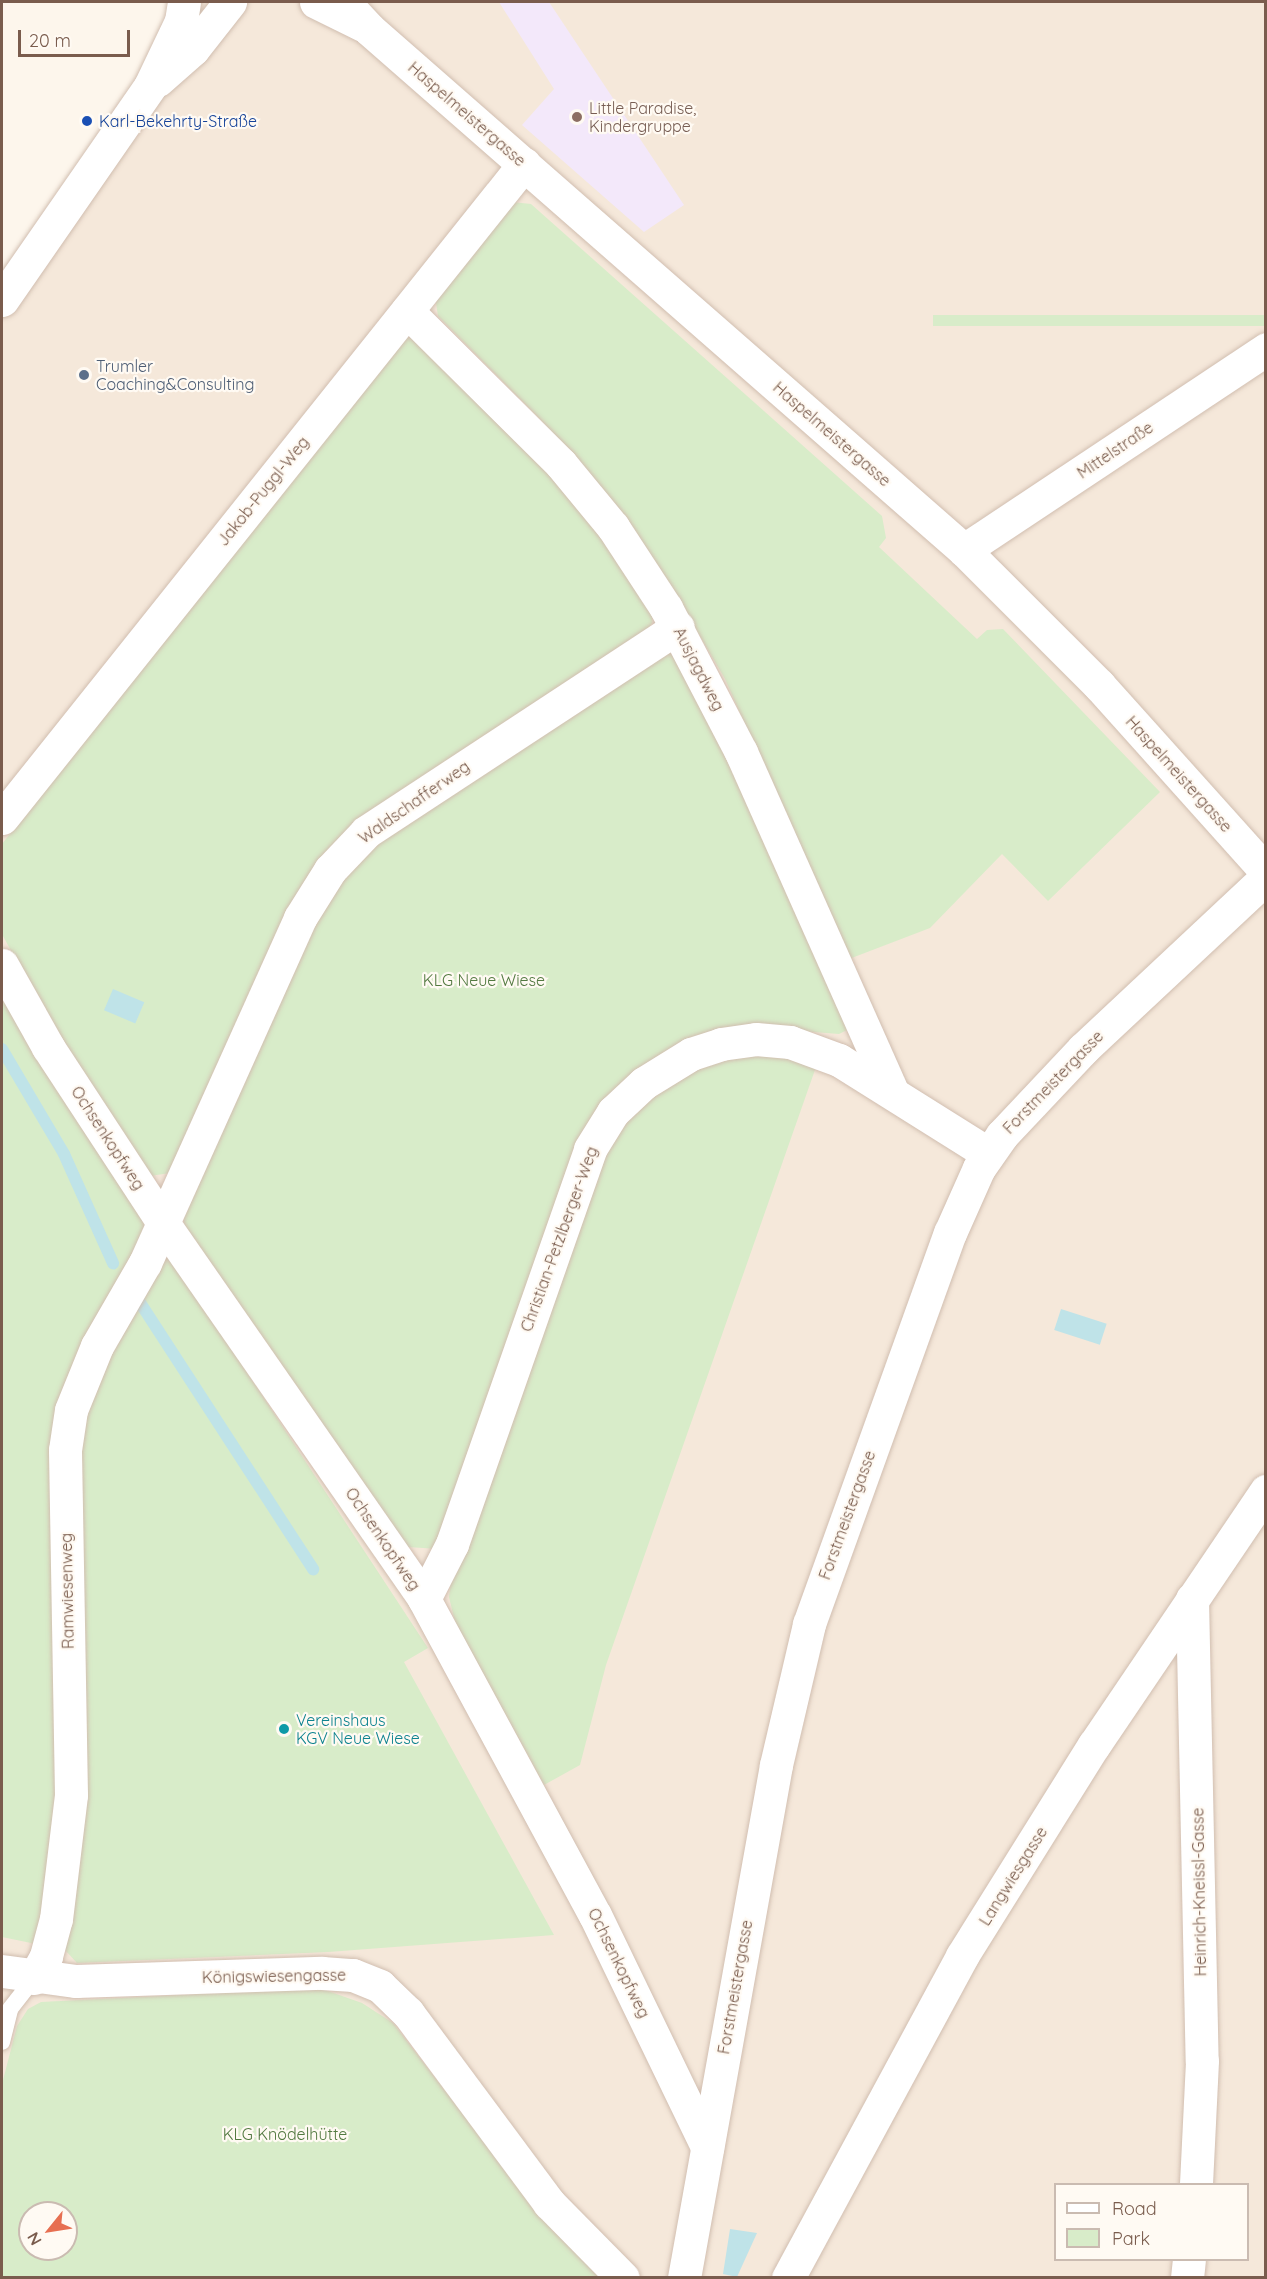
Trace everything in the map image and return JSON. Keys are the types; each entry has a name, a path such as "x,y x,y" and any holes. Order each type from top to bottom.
{"street":[{"path":"2,300 150,86 181,21 184,2"},
{"path":"150,86 193,49 230,2"},
{"name":"Haspelmeistergasse","path":"316,2 369,29"},
{"name":"Haspelmeistergasse","path":"344,2 369,29 964,550 1099,685 1266,870"},
{"name":"Jakob-Puggl-Weg","path":"2,818 524,164"},
{"name":"Ausjagdweg","path":"407,311 561,464 613,527 678,627 741,752 892,1091"},
{"name":"Mittelstraße","path":"964,550 1266,349"},
{"name":"Waldschafferweg","path":"161,1220 300,918 348,849 386,818 678,627"},
{"name":"Forstmeistergasse","path":"684,2277 774,1776 809,1624 940,1259 987,1153 1083,1049 1266,878"},
{"name":"Ochsenkopfweg","path":"2,965 48,1047 161,1220 424,1599 590,1905 707,2147"},
{"name":"Christian-Petzlberger-Weg","path":"424,1599 452,1544 583,1166 613,1112 660,1071 691,1054 740,1040 773,1040 808,1046 839,1060 892,1091 987,1153"},
{"name":"Ramwiesenweg","path":"34,1978 46,1956 56,1919 70,1795 65,1450 71,1410 97,1346 145,1263 161,1220"},
{"name":"Langwiesgasse","path":"788,2277 962,1956 1094,1745 1266,1491"},
{"name":"Heinrich-Kneissl-Gasse","path":"1192,1599 1202,2061 1196,2183"},
{"name":"Königswiesengasse","path":"2,1971 34,1978 76,1981 322,1973 353,1975 380,1986 408,2013 549,2203 623,2277"},
{"path":"1186,2277 1189,2261"}],"lane":[{"path":"2,2042 10,2009 34,1978"}],"shaded area":[{"path":"195,2 1265,2 1265,2277 2,2278 2,300"},
{"name":"Little Paradise, Kindergruppe","path":"499,2 549,2 684,205 644,232 522,125 554,89"}],"green space":[{"path":"512,202 531,204 882,516 886,538 879,547 977,639 987,630 1003,629 1160,792 1048,901 1002,854 930,928 849,959 725,679 679,600 624,517 543,422 438,316 436,303 440,292"},
{"path":"933,315 1265,315 1265,326 933,326"},
{"path":"411,334 418,345 471,390 580,508 653,612 652,623 646,632 364,820 170,1173 150,1176 50,1022 3,936 2,844 405,336"},
{"name":"KLG Neue Wiese","path":"668,652 676,656 731,761 849,1029 839,1034 763,1028 635,1075 438,1549 408,1547 184,1225 184,1214 326,900 362,853"},
{"path":"2,991 26,1036 428,1648 404,1662 554,1935 328,1952 77,1963 65,1950 2,1937"},
{"path":"768,1051 816,1067 606,1665 580,1765 544,1785 455,1622 449,1597 451,1581 607,1145 642,1100 697,1065"},
{"name":"KLG Knödelhütte","path":"304,1989 325,1990 362,2003 393,2023 541,2216 600,2277 2,2278 2,2084 17,2026 28,2009 41,2002"}],"water":[{"path":"113,989 144,1002 135,1023 104,1010"},
{"path":"1061,1309 1107,1324 1100,1345 1054,1330"},
{"path":"730,2229 757,2233 737,2277 723,2274"}],"waterway":[{"path":"2,1049 64,1154 113,1263"},
{"path":"139,1301 313,1569"}],"place":[{"name":"Little Paradise, Kindergruppe","path":"577,117"},
{"name":"Karl-Bekehrty-Straße","path":"87,121"},
{"name":"Trumler Coaching&Consulting","path":"84,375"},
{"name":"Vereinshaus KGV Neue Wiese","path":"284,1729"}]}
